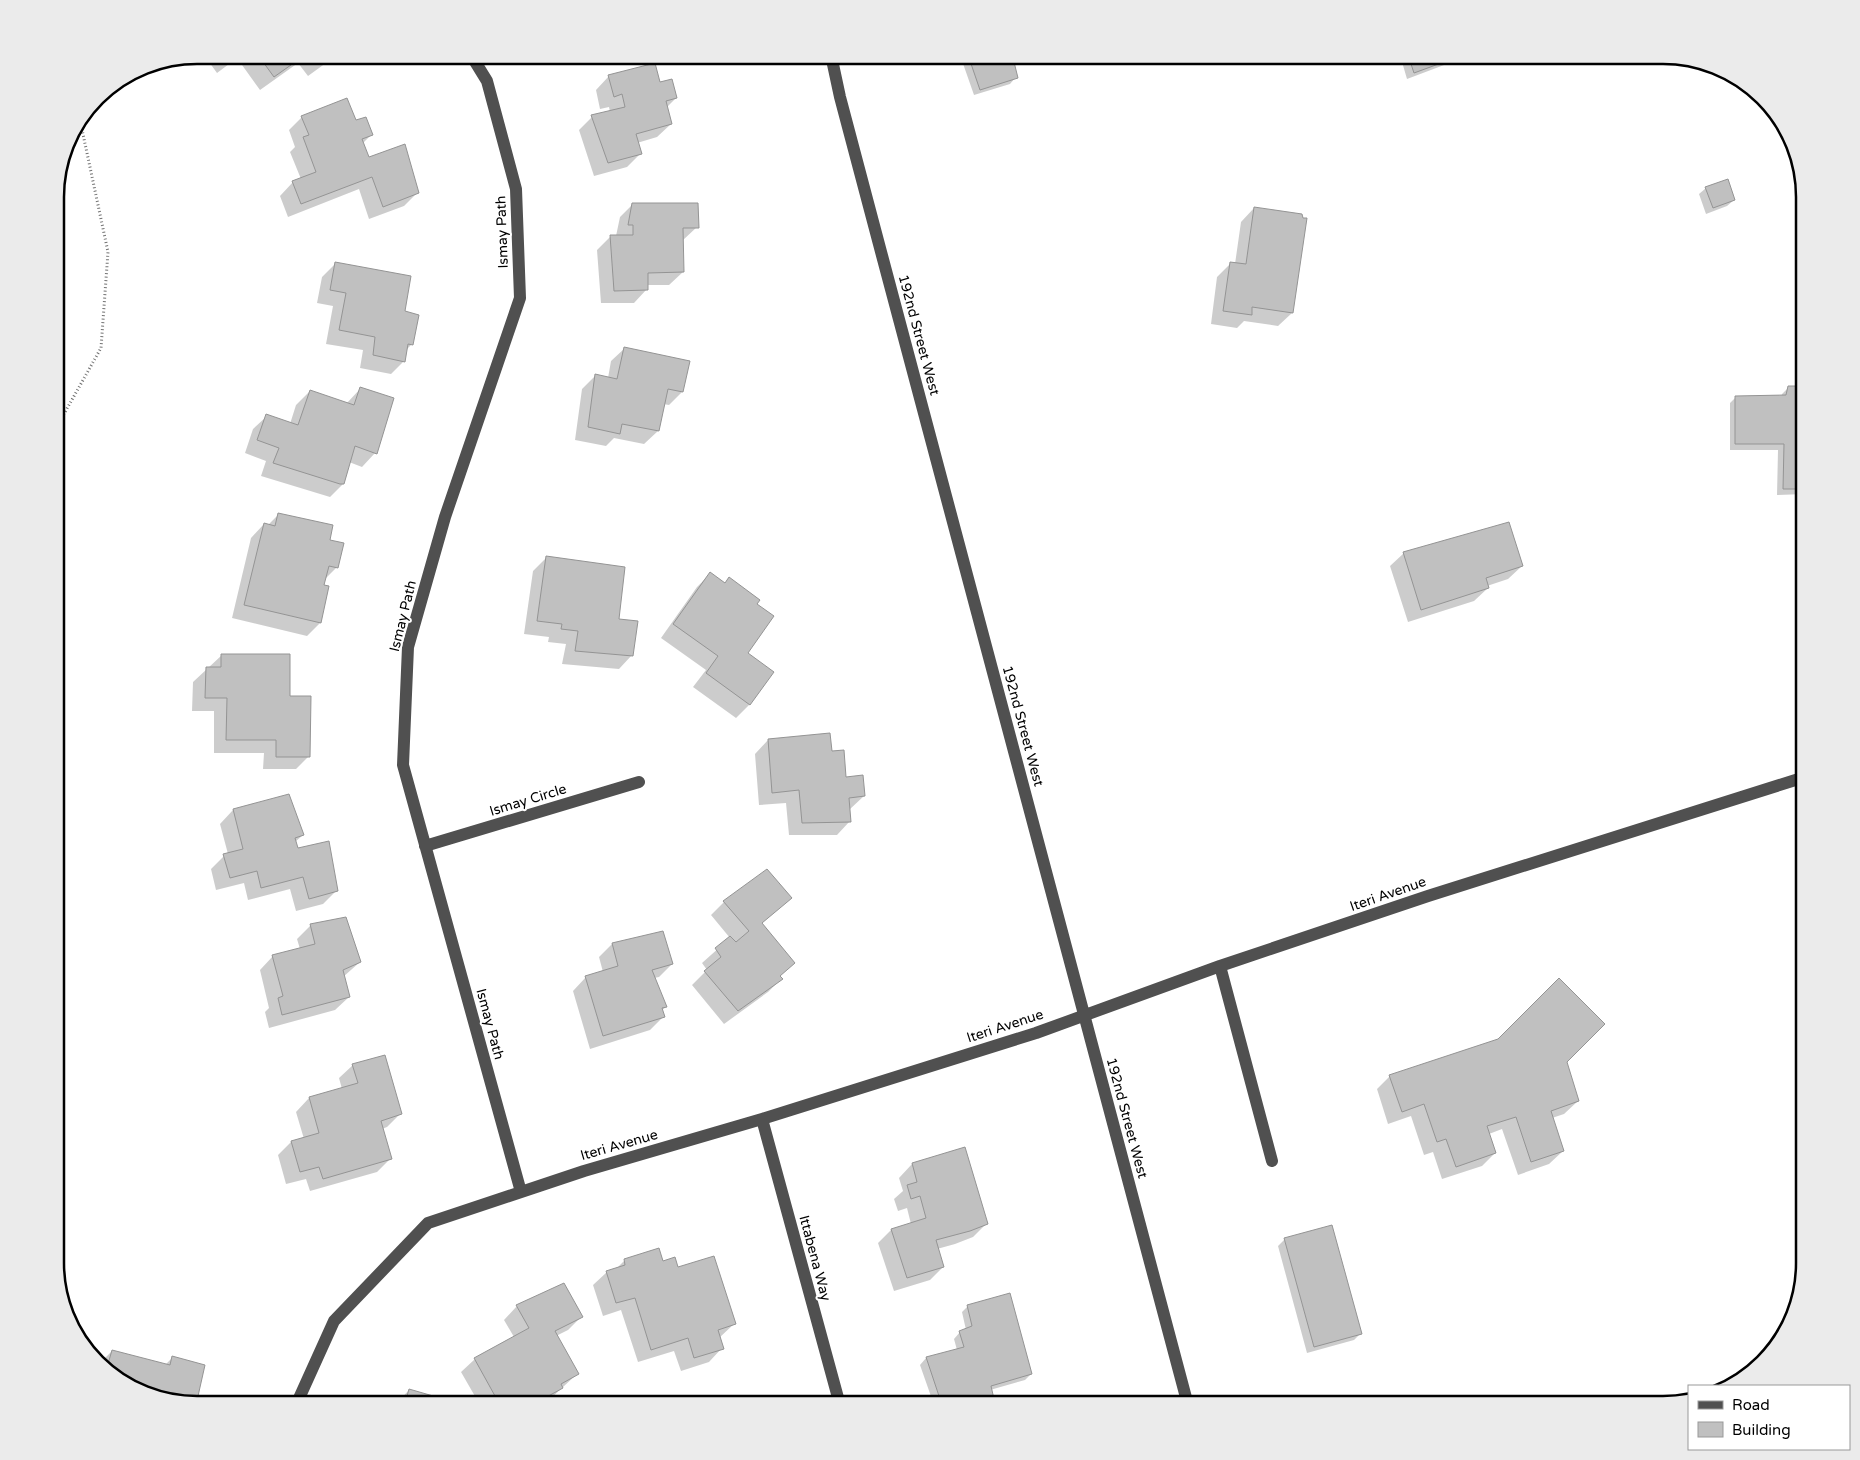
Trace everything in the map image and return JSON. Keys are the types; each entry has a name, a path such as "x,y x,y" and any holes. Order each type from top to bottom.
{"street":[{"name":"Ismay Path","path":"477,64 487,81 516,189 520,298 445,517 408,647 403,765 521,1192"},
{"name":"192nd Street West","path":"833,64 840,97 1186,1396"},
{"name":"Iteri Avenue","path":"300,1396 334,1321 428,1224 584,1171 762,1119 1036,1033 1220,966 1428,896 1796,780"},
{"name":"Ismay Circle","path":"425,846 639,782"},
{"path":"1220,966 1272,1161"},
{"name":"Ittabena Way","path":"762,1119 838,1396"}],"path":[{"path":"64,414 101,348 108,252 82,130"}],"building":[{"path":"265,64 292,64 274,77"},
{"path":"655,64 660,82 672,79 677,98 666,101 672,124 636,134 642,154 608,163 591,115 625,107 622,94 614,97 608,75"},
{"path":"971,64 1014,64 1018,78 980,90"},
{"path":"1411,64 1438,64 1414,73"},
{"path":"347,98 356,120 366,117 373,135 362,139 369,157 405,144 419,193 383,207 372,177 301,204 292,181 316,172 303,137 309,135 301,116"},
{"path":"1728,179 1735,200 1713,208 1705,187"},
{"path":"632,203 698,203 699,228 683,228 684,272 648,273 648,290 614,291 610,235 633,235 633,225 628,225"},
{"path":"1254,207 1302,214 1303,218 1307,218 1293,313 1252,307 1252,315 1223,311 1230,262 1246,264"},
{"path":"335,262 411,276 405,311 419,315 413,345 408,344 405,362 373,355 375,337 339,330 346,293 330,290"},
{"path":"624,347 690,361 683,392 668,389 659,431 622,424 620,434 588,427 595,374 617,379"},
{"path":"1788,386 1796,386 1796,489 1783,489 1784,444 1735,444 1735,396 1786,395"},
{"path":"360,387 394,398 377,454 355,446 344,484 273,463 279,448 257,440 266,414 298,425 310,390 354,405"},
{"path":"278,513 333,525 330,540 344,543 338,568 329,566 324,585 329,586 321,623 244,605 264,523 275,526"},
{"path":"1509,522 1523,566 1486,578 1489,588 1421,610 1403,552"},
{"path":"546,556 625,567 619,619 638,621 633,656 575,651 578,631 561,629 562,624 537,621"},
{"path":"710,572 725,583 729,577 760,600 757,604 774,616 748,653 774,672 750,705 706,673 718,656 673,624"},
{"path":"221,654 290,654 290,696 311,696 310,757 276,757 276,740 226,740 227,698 205,698 206,667 221,667"},
{"path":"830,733 832,751 844,750 846,777 863,775 865,796 849,798 851,822 802,823 799,790 772,793 768,739"},
{"path":"289,794 304,835 295,838 298,848 329,841 338,891 309,899 303,877 261,888 257,871 230,878 223,854 243,849 233,809"},
{"path":"767,869 792,898 762,923 795,963 780,976 783,979 738,1011 704,971 721,957 715,948 730,936 736,942 749,931 723,901"},
{"path":"346,917 361,962 343,970 350,997 282,1015 278,998 283,996 272,955 315,944 310,924"},
{"path":"663,931 673,964 652,970 667,1007 662,1008 665,1017 603,1036 585,976 618,966 612,943"},
{"path":"1559,978 1605,1024 1567,1062 1579,1101 1551,1111 1564,1151 1531,1162 1516,1117 1487,1126 1496,1153 1456,1167 1446,1139 1437,1142 1424,1104 1402,1112 1389,1075 1498,1039"},
{"path":"385,1055 402,1114 381,1121 392,1159 323,1179 319,1167 300,1172 291,1141 319,1133 309,1097 358,1083 352,1064"},
{"path":"965,1147 988,1224 936,1240 944,1267 907,1278 891,1229 926,1218 920,1196 911,1199 907,1185 917,1182 912,1163"},
{"path":"1332,1225 1362,1334 1314,1347 1284,1238"},
{"path":"659,1248 663,1261 675,1257 678,1267 714,1256 736,1324 718,1330 724,1349 694,1358 688,1338 651,1350 635,1298 616,1303 606,1271 625,1265 624,1259"},
{"path":"564,1283 583,1317 555,1331 579,1374 561,1384 563,1388 548,1396 495,1396 474,1358 529,1328 516,1305"},
{"path":"1010,1293 1032,1374 991,1386 993,1396 939,1396 926,1357 964,1347 959,1331 972,1326 967,1305"},
{"path":"112,1350 170,1365 172,1356 205,1365 197,1396 163,1392 138,1383 108,1362"},
{"path":"409,1389 433,1396 407,1396"}]}
